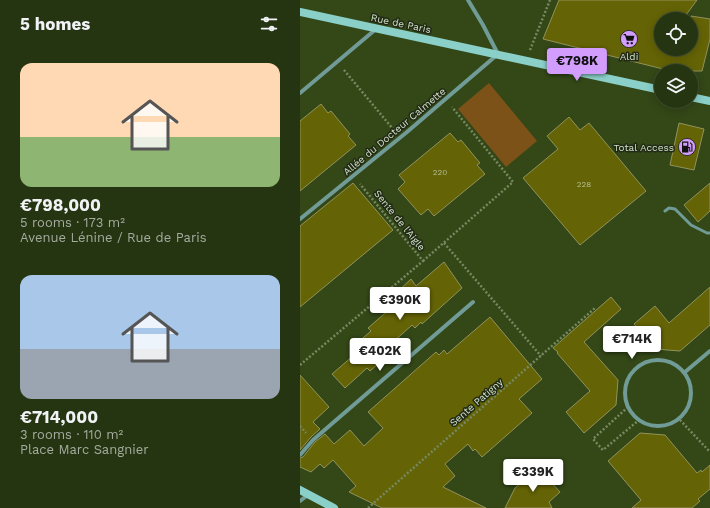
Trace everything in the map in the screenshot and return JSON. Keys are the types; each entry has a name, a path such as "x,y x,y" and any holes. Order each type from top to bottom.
{"main road":[{"name":"Rue de Paris","path":"300,12 654,88"},
{"path":"698,98 710,100"},
{"path":"300,490 334,508"}],"street":[{"path":"468,0 498,54"},
{"path":"300,93 377,28"},
{"name":"Allée du Docteur Calmette","path":"300,219 400,138 498,54"},
{"path":"300,455 313,440 473,302"},
{"path":"685,372 710,351"},
{"path":"653,359 671,361 685,372 692,388 690,406 680,420 663,427 646,425 632,414 624,398 627,380 637,366 653,359"},
{"path":"300,501 308,495"}],"lane":[{"path":"665,211 669,208 675,209 691,225 710,233"}],"path":[{"path":"528,54 550,0"},
{"path":"338,62 400,138"},
{"path":"423,262 513,182 445,99"},
{"name":"Sente de l'Aigle","path":"300,365 423,262 354,176"},
{"path":"444,243 541,356"},
{"name":"Sente Patigny","path":"368,508 595,308"},
{"path":"628,407 593,439 603,450 639,420"},
{"path":"680,420 710,452"}],"shaded area":[{"path":"489,83 537,141 506,167 458,109"}],"building":[{"path":"559,0 697,0 688,12 654,12 654,56 698,56 698,17 710,19 710,39 702,71 698,71 698,64 654,64 654,67 543,39"},
{"path":"321,104 328,113 331,111 350,134 348,136 356,145 300,191 300,121"},
{"path":"569,117 580,130 589,123 646,191 580,245 523,178 558,149 547,136"},
{"name":"Total Access","path":"679,123 704,129 694,170 670,165"},
{"path":"450,133 458,142 461,140 480,163 477,165 485,174 434,216 428,209 421,215 398,189 405,182 399,175"},
{"path":"353,183 393,230 300,307 300,226"},
{"path":"710,183 710,211 698,222 684,205"},
{"path":"444,262 462,288 422,324 421,322 415,328 412,325 392,343 396,348 370,371 367,368 345,388 332,374 361,349 356,344 371,331 368,328 400,300 395,294 411,279 416,286"},
{"path":"710,287 710,325 680,351 655,349 634,324 655,306 669,323"},
{"path":"611,297 621,309 584,342 618,380 616,405 584,433 566,412 590,391 553,348"},
{"path":"490,317 542,379 519,399 532,413 482,457 475,449 473,451 468,444 445,464 455,476 443,487 486,508 382,508 349,492 356,486 333,460 324,468 320,464 311,472 300,467 300,458 303,457 315,442 325,434 334,444 350,430 364,446 383,428 368,412 436,352 439,355 444,350 447,354"},
{"path":"300,375 329,407 313,422 320,429 300,450"},
{"path":"640,433 665,435 697,473 701,470 702,472 710,465 710,489 698,499 700,501 692,508 632,508 641,500 608,461"},
{"path":"539,469 560,492 549,502 552,508 505,508 515,488"}],"place":[{"name":"Aldi","path":"629,39"},
{"name":"Total Access","path":"687,147"}]}
